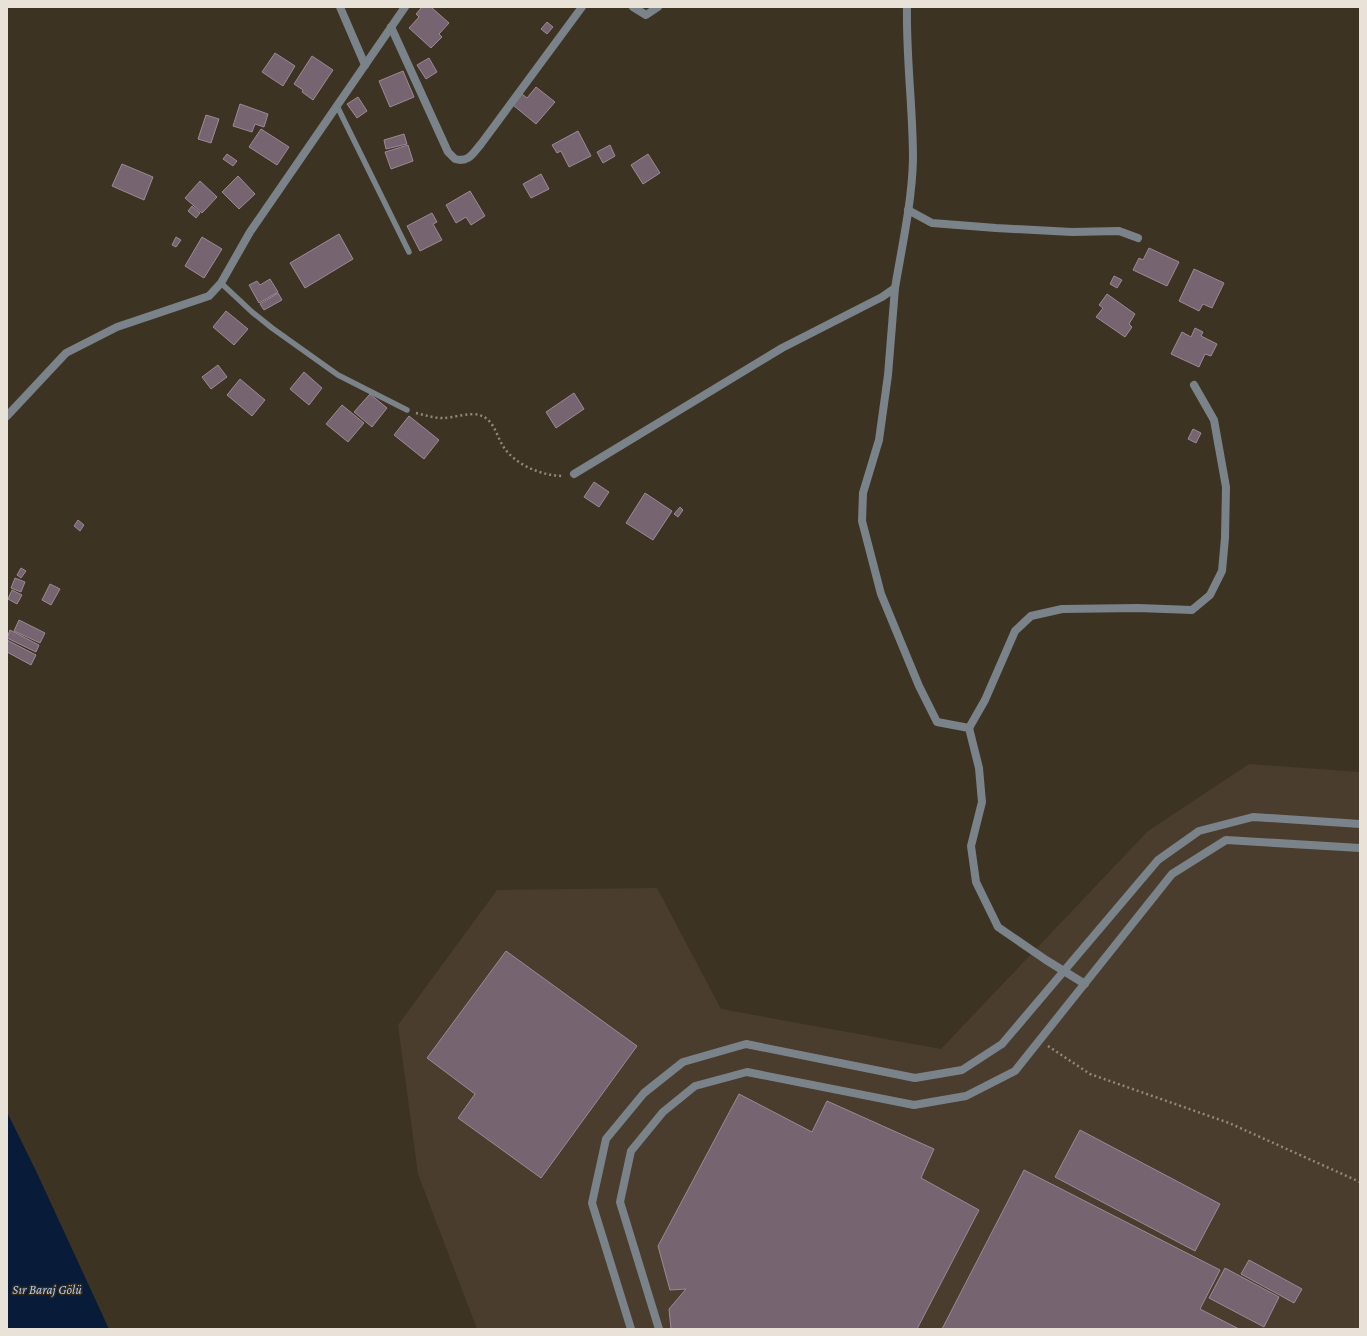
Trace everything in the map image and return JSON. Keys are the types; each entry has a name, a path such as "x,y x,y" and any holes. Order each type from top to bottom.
{"street":[{"path":"340,7 365,65"},
{"path":"7,416 66,353 117,327 208,296 221,283 250,232 405,7"},
{"path":"391,27 448,152 455,160 465,160 470,157 481,144 582,7"},
{"path":"632,7 646,15 658,7"},
{"path":"907,7 913,158 912,185 895,288 888,375 879,440 863,493 862,521 881,594 919,686 937,722 969,728"},
{"path":"908,210 932,223 1072,232 1118,230 1138,238"},
{"path":"574,474 782,348 882,297 895,288"},
{"path":"1085,984 1046,960 998,927 976,882 971,846 982,802 980,768 969,728 985,700 1015,631 1031,616 1062,609 1138,608 1192,610 1210,596 1222,571 1225,538 1226,487 1214,420 1194,385"},
{"path":"631,1329 592,1203 606,1139 644,1093 683,1062 746,1044 915,1078 962,1070 1002,1044 1158,860 1199,831 1253,817 1360,824"},
{"path":"659,1329 620,1202 631,1151 662,1112 695,1086 747,1072 914,1105 966,1096 1015,1071 1172,874 1226,840 1360,848"}],"lane":[{"path":"337,106 409,252"},
{"path":"221,283 252,312 272,328 338,375 407,410"}],"path":[{"path":"407,410 433,418 479,415 491,423 503,446 522,464 535,471 550,475 563,476 574,474"},
{"path":"1040,1040 1090,1074 1229,1123 1360,1182"}],"shaded area":[{"path":"1249,764 1360,772 1360,1329 477,1329 418,1174 398,1025 497,890 657,888 721,1009 941,1049 1148,831"}],"water":[{"name":"Sır Baraj Gölü","path":"7,1112 37,1173 109,1329 7,1329"}],"building":[{"path":"422,7 431,7 449,23 439,34 442,37 431,48 409,28 419,17 416,14"},
{"path":"547,22 553,27 547,34 541,29"},
{"path":"275,53 295,66 283,86 262,72"},
{"path":"312,56 333,70 313,100 302,92 303,90 294,84"},
{"path":"429,58 437,72 426,79 417,65"},
{"path":"403,71 414,97 390,107 379,81"},
{"path":"536,87 555,102 536,124 513,105 522,94 527,98"},
{"path":"358,97 367,111 357,118 347,104"},
{"path":"240,104 268,114 264,127 255,124 252,132 233,126"},
{"path":"206,115 219,119 211,143 198,139"},
{"path":"261,129 289,147 277,165 249,147"},
{"path":"578,131 591,156 569,167 561,151 557,153 552,145"},
{"path":"404,134 407,144 386,149 384,140"},
{"path":"408,145 413,161 391,169 385,152"},
{"path":"610,145 615,156 603,163 597,152"},
{"path":"227,154 237,161 233,166 223,159"},
{"path":"648,154 660,173 643,184 631,165"},
{"path":"122,164 153,177 144,200 112,186"},
{"path":"541,174 549,189 531,198 523,184"},
{"path":"238,176 255,194 239,209 222,192"},
{"path":"200,181 217,197 202,213 185,198"},
{"path":"470,191 485,216 471,225 466,217 456,223 446,205"},
{"path":"192,206 200,213 196,218 188,211"},
{"path":"432,213 437,222 433,224 442,240 420,251 407,226"},
{"path":"339,234 353,259 305,288 290,263"},
{"path":"176,237 181,240 176,247 172,245"},
{"path":"202,237 222,249 204,278 185,266"},
{"path":"1149,248 1179,262 1167,286 1133,270 1139,258 1143,260"},
{"path":"1194,269 1224,283 1212,308 1203,304 1199,311 1179,301"},
{"path":"1114,276 1122,280 1117,288 1110,284"},
{"path":"270,279 278,292 259,303 249,285 257,281 260,285"},
{"path":"278,293 282,300 264,310 260,304"},
{"path":"1107,294 1135,314 1129,324 1132,327 1125,337 1096,317 1103,308 1099,305"},
{"path":"226,311 248,329 234,345 213,327"},
{"path":"1195,328 1203,332 1201,336 1217,344 1211,356 1205,354 1199,367 1171,354 1182,332 1191,337"},
{"path":"218,365 227,377 211,389 202,377"},
{"path":"304,372 322,388 309,405 290,389"},
{"path":"240,379 265,400 252,416 227,395"},
{"path":"574,393 584,409 556,428 546,412"},
{"path":"370,394 387,408 372,427 354,412"},
{"path":"342,405 364,423 348,442 326,424"},
{"path":"409,416 439,440 424,459 394,435"},
{"path":"1193,429 1201,433 1196,443 1188,439"},
{"path":"594,482 609,492 599,507 584,497"},
{"path":"645,493 672,511 653,540 626,523"},
{"path":"680,507 683,510 678,517 674,514"},
{"path":"78,520 84,525 80,531 74,526"},
{"path":"21,568 26,571 21,578 17,575"},
{"path":"15,578 25,582 21,592 11,588"},
{"path":"50,584 60,589 51,605 42,600"},
{"path":"12,590 22,595 17,604 8,599"},
{"path":"19,620 45,633 40,643 14,631"},
{"path":"10,630 39,645 36,652 7,638"},
{"path":"7,640 36,655 31,665 7,652"},
{"path":"506,951 637,1046 541,1178 458,1118 475,1094 427,1058"},
{"path":"739,1094 812,1132 827,1101 934,1149 921,1178 979,1210 917,1329 671,1329 669,1309 686,1289 670,1290 658,1246"},
{"path":"1080,1130 1220,1204 1195,1251 1055,1177"},
{"path":"1024,1170 1220,1270 1200,1309 1239,1329 942,1329"},
{"path":"1249,1260 1302,1289 1294,1303 1241,1274"},
{"path":"1225,1268 1279,1297 1264,1327 1209,1298"}]}
